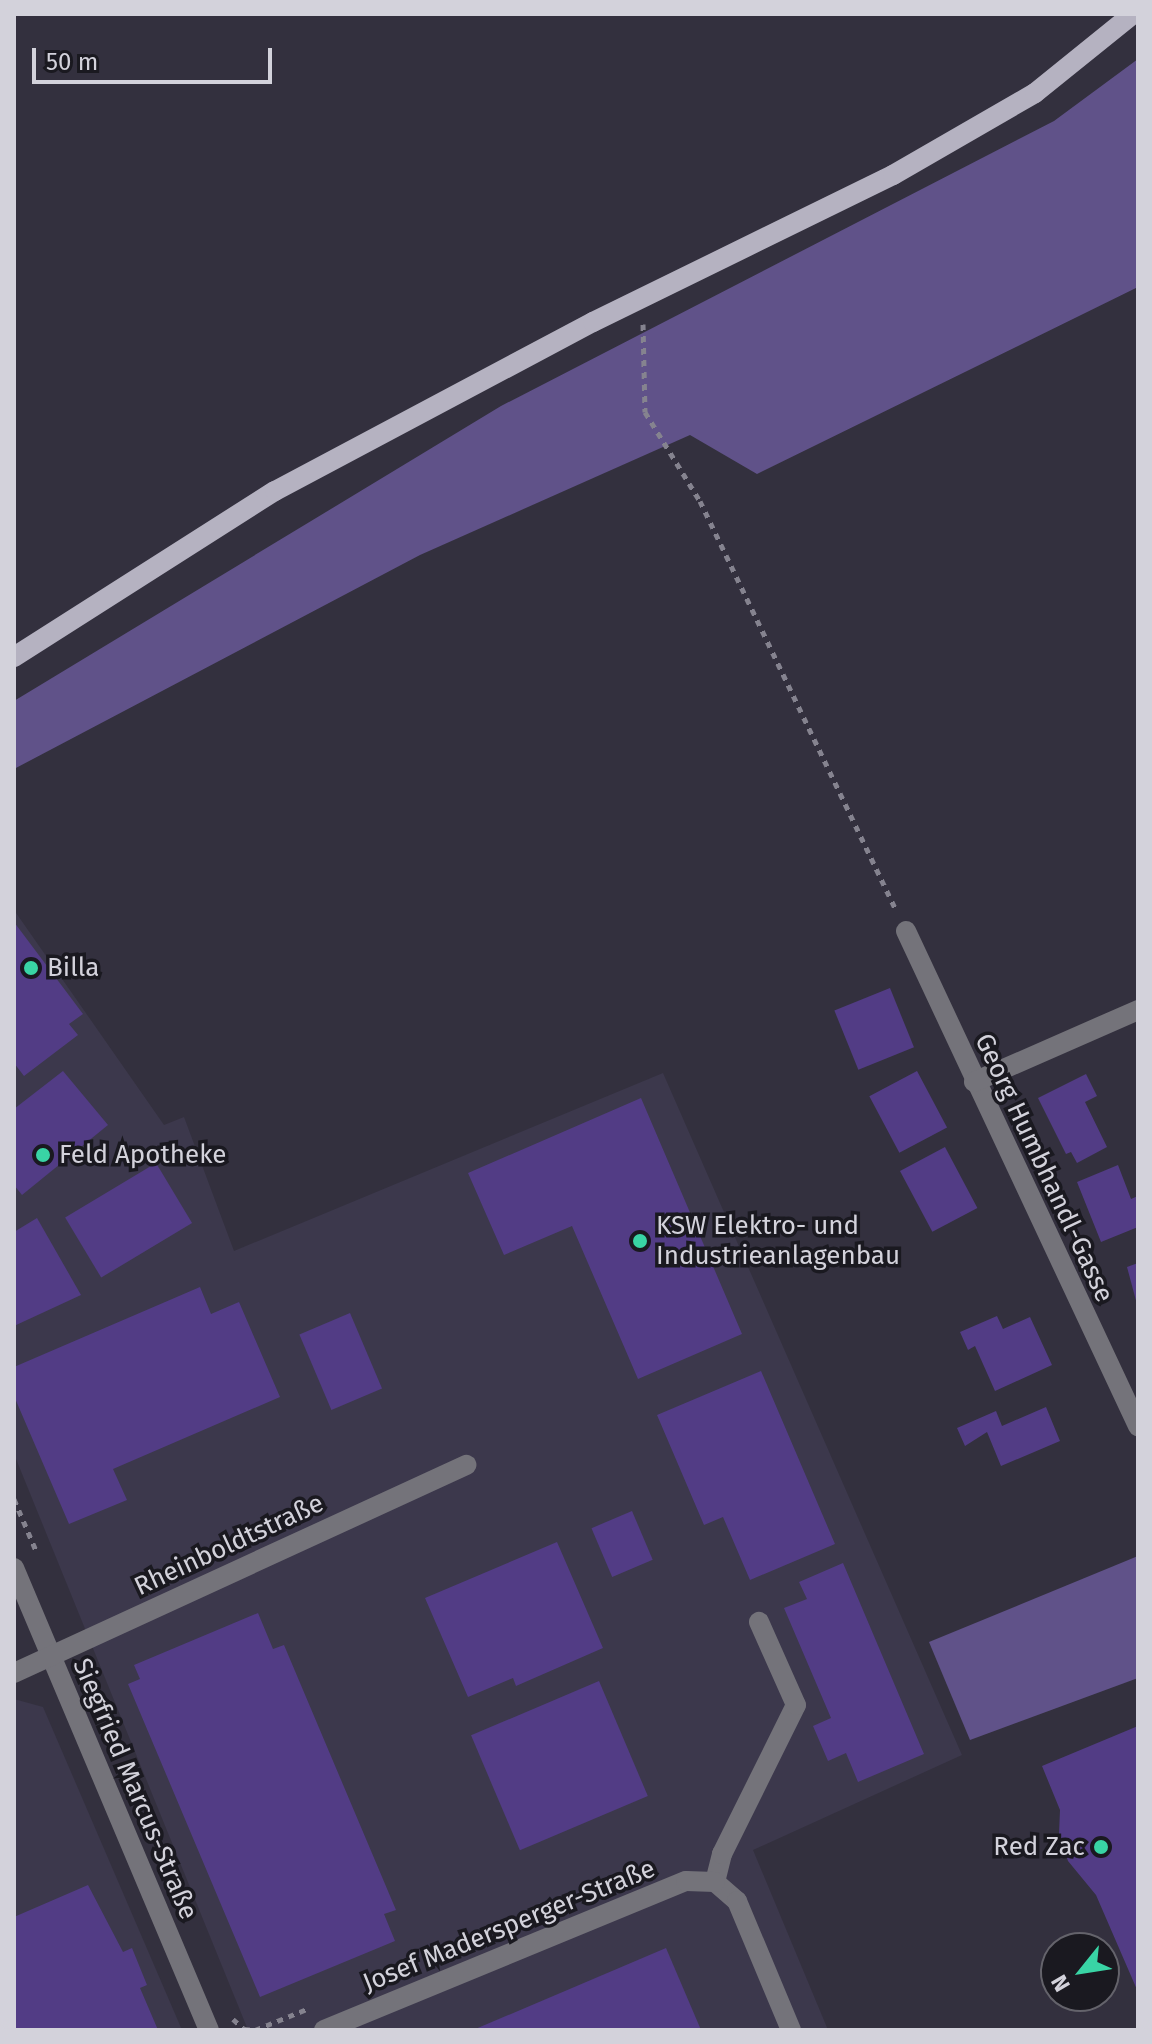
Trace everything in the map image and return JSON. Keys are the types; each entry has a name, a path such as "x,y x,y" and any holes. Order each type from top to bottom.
{"main road":[{"path":"14,657 275,491 637,300 893,175 1035,93 1133,14"}],"street":[{"name":"Georg Humbhandl-Gasse","path":"906,931 974,1082 1138,1426"},
{"path":"974,1082 1138,1010"},
{"name":"Rheinboldtstraße","path":"14,1673 467,1465"},
{"name":"Siegfried Marcus-Straße","path":"14,1568 209,2030"},
{"path":"759,1622 796,1705 722,1854 715,1882 737,1901 791,2030"},
{"name":"Josef Madersperger-Straße","path":"324,2030 686,1881 715,1882"}],"path":[{"path":"637,300 646,335 645,412 700,501 906,931"}],"shaded area":[{"path":"1138,59 1138,287 757,474 690,435 420,555 14,769 14,701 501,406 1054,121"},
{"path":"14,910 164,1125 184,1117 234,1251 663,1073 962,1755 753,1850 828,2030 248,2030 14,1454"},
{"path":"1138,1556 1138,1678 970,1740 929,1642"},
{"path":"14,1699 43,1707 182,2030 14,2030"}],"building":[{"name":"Billa","path":"14,922 83,1014 69,1024 78,1035 24,1076 14,1063"},
{"path":"890,988 914,1047 858,1070 834,1010"},
{"name":"Feld Apotheke","path":"63,1071 108,1125 22,1195 14,1185 14,1109"},
{"path":"917,1071 947,1128 899,1153 869,1096"},
{"path":"1086,1074 1097,1096 1085,1102 1107,1147 1077,1163 1071,1152 1066,1154 1038,1098"},
{"name":"KSW Elektro- und Industrieanlagenbau","path":"641,1098 742,1334 638,1379 572,1226 504,1255 468,1173"},
{"path":"945,1147 977,1208 932,1232 900,1171"},
{"path":"156,1163 192,1223 101,1278 65,1218"},
{"path":"1118,1165 1131,1199 1138,1196 1138,1227 1101,1242 1077,1182"},
{"path":"37,1218 81,1295 14,1326 14,1232"},
{"path":"1138,1263 1138,1308 1127,1267"},
{"path":"200,1287 211,1314 239,1302 280,1397 113,1469 127,1500 69,1524 14,1396 14,1367"},
{"path":"350,1313 382,1388 331,1410 299,1334"},
{"path":"997,1316 1003,1329 1030,1317 1052,1365 995,1391 975,1346 968,1350 960,1332"},
{"path":"761,1371 835,1544 750,1580 723,1517 704,1525 657,1415"},
{"path":"1046,1407 1060,1441 1001,1466 987,1432 965,1446 957,1428 996,1411 1002,1426"},
{"path":"632,1511 653,1560 612,1577 591,1528"},
{"path":"557,1542 603,1648 516,1686 513,1678 468,1697 425,1598"},
{"path":"843,1563 924,1754 858,1782 846,1753 828,1761 813,1726 831,1718 784,1608 807,1599 799,1582"},
{"path":"258,1613 273,1649 284,1645 396,1910 384,1914 395,1941 260,1997 128,1684 140,1679 134,1665"},
{"path":"599,1681 648,1796 520,1850 471,1735"},
{"name":"Red Zac","path":"1138,1726 1138,1992 1120,1950 1120,1932 1112,1932 1096,1895 1068,1861 1059,1834 1060,1810 1042,1766"},
{"path":"88,1885 123,1952 132,1948 147,1985 140,1988 158,2030 14,2030 14,1917"},
{"path":"666,1948 701,2030 473,2030"}],"place":[{"name":"Billa","path":"31,968"},
{"name":"Feld Apotheke","path":"43,1155"},
{"name":"KSW Elektro- und Industrieanlagenbau","path":"640,1241"},
{"name":"Red Zac","path":"1101,1847"}]}
